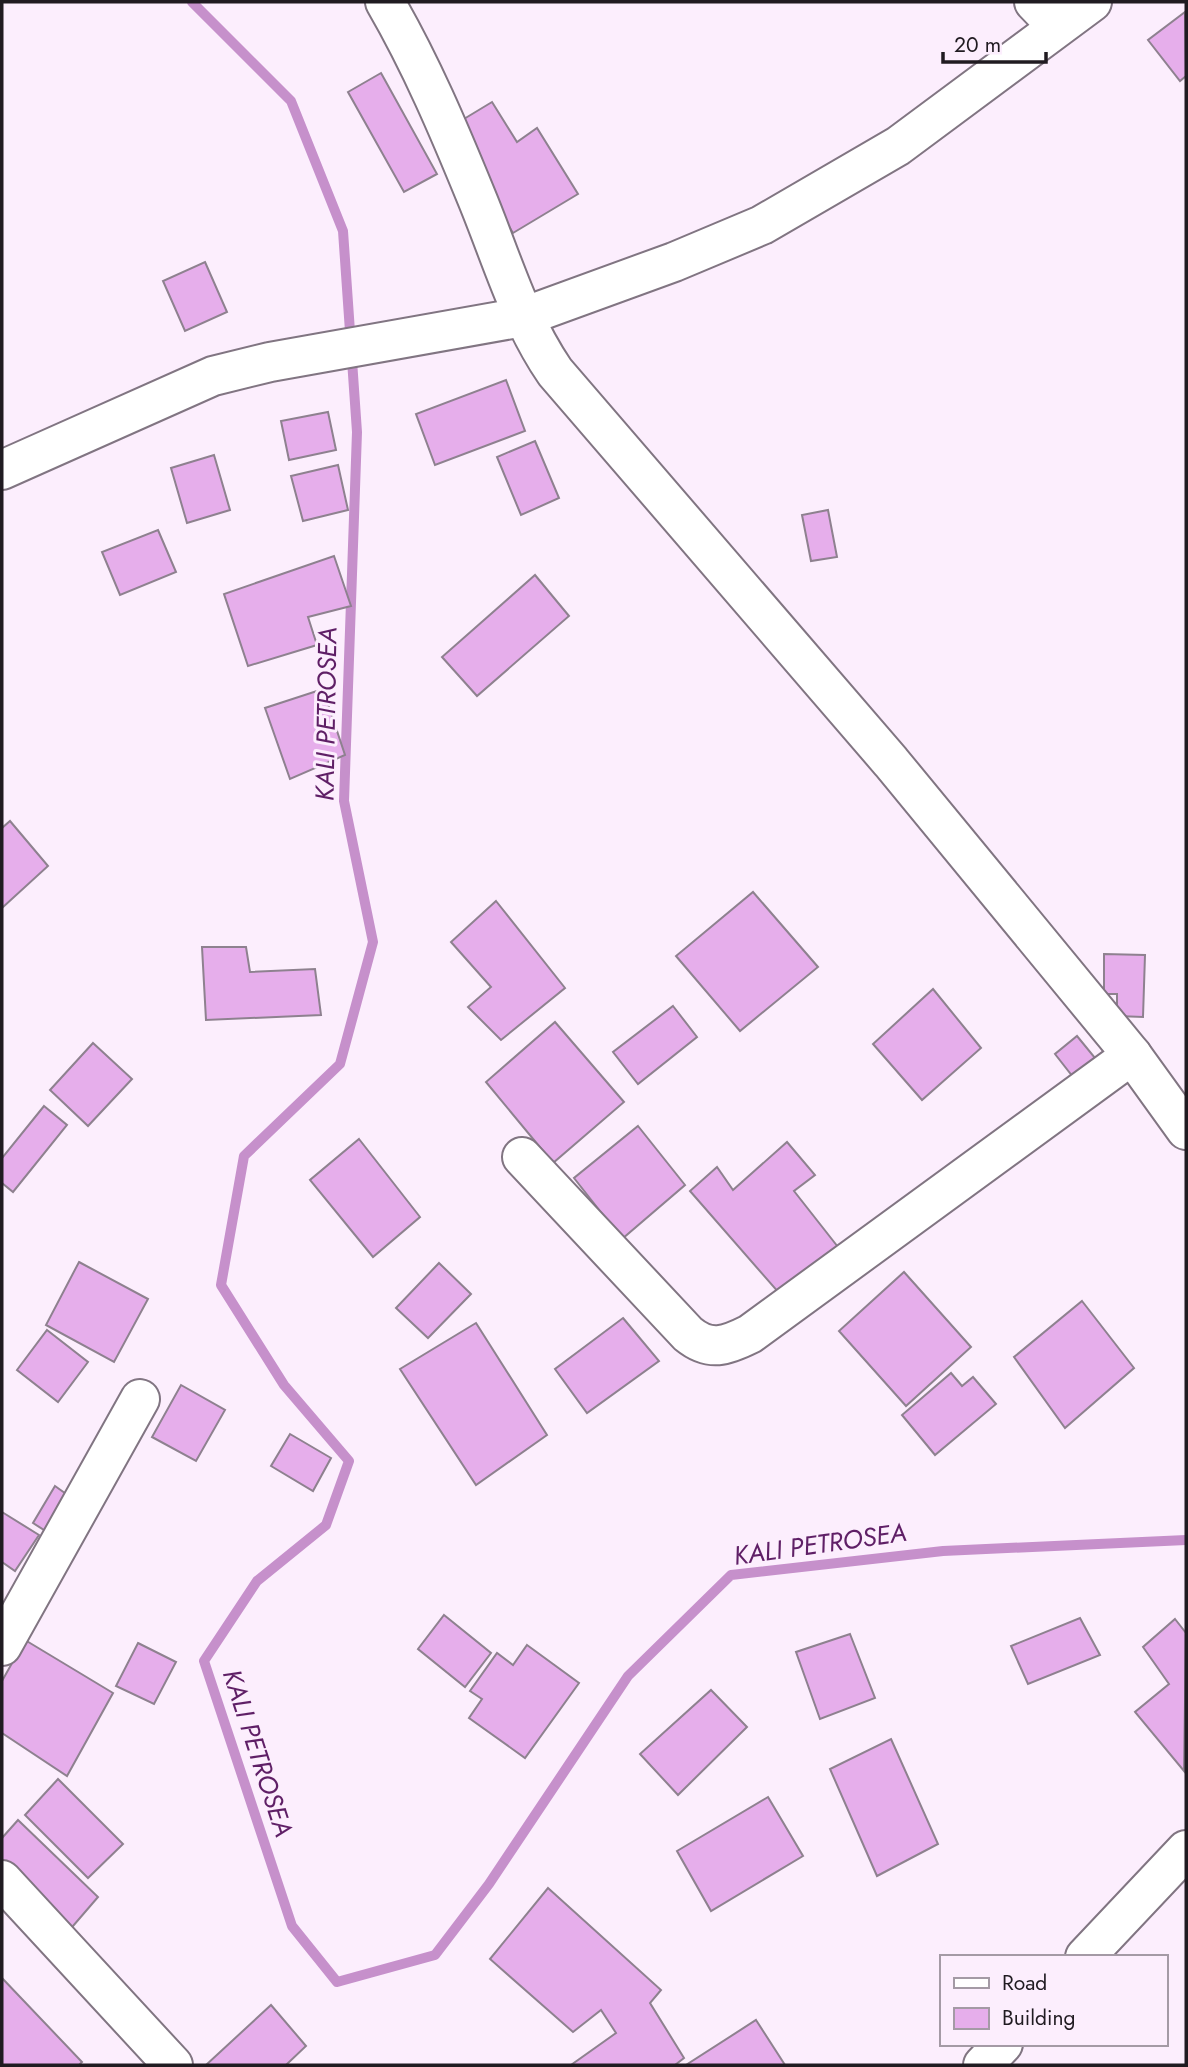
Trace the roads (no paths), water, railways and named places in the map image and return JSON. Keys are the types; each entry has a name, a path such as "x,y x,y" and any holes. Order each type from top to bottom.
{"street":[{"path":"385,2 413,51 476,196 523,317 555,372 891,762 1132,1055 1186,1130"},
{"path":"2,470 213,376 347,348 523,317 674,262 762,225 898,146 1046,14 1092,2"},
{"path":"522,1157 688,1334 700,1344 716,1348 750,1334 1132,1055"},
{"path":"2,1646 140,1399"},
{"path":"1088,1955 1186,1850"},
{"path":"2,1880 173,2065"},
{"path":"983,2065 1001,2046"}],"waterway":[{"name":"KALI PETROSEA","path":"192,2 291,101 343,231 357,432 344,801 373,942 340,1064 244,1156 221,1285 284,1385 349,1461 326,1525 257,1581 204,1661 292,1926 337,1982 435,1955 489,1884 628,1676 731,1575 943,1551 1186,1540"}]}
